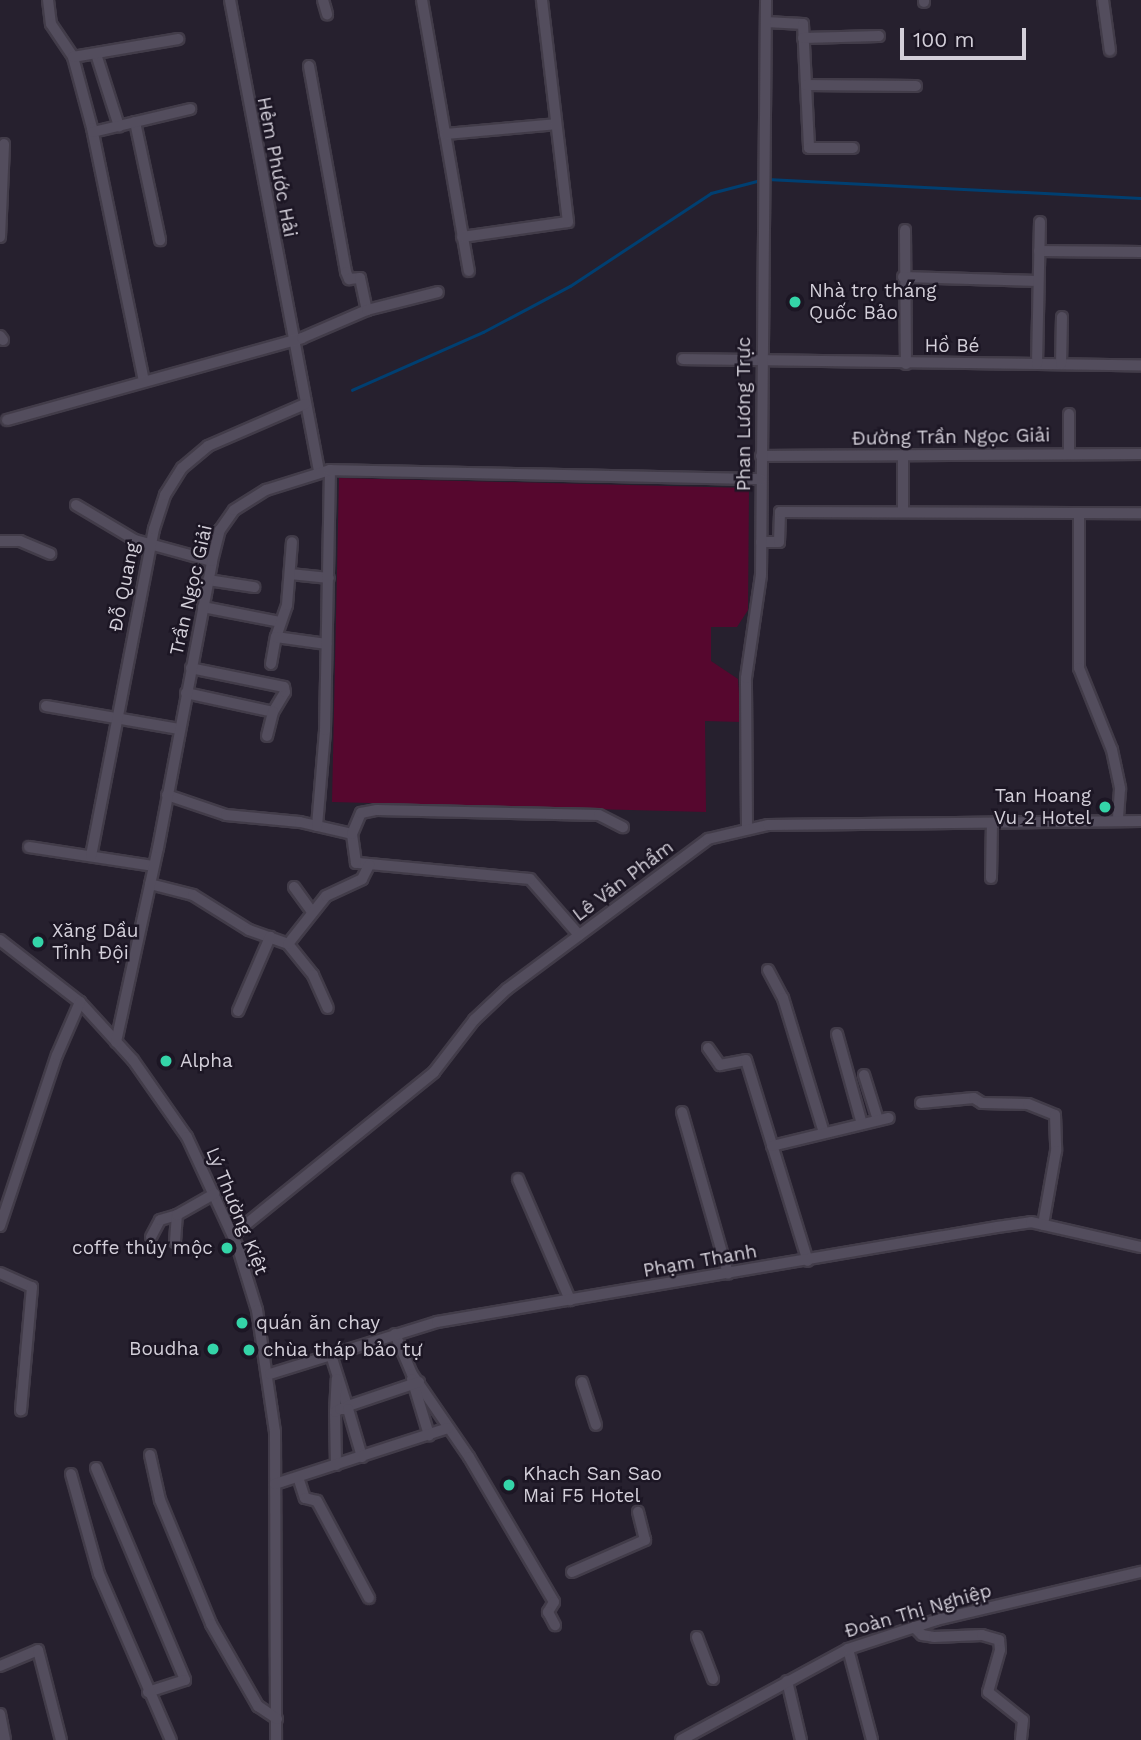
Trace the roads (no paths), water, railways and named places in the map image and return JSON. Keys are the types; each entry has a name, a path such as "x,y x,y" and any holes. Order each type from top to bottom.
{"street":[{"path":"48,0 51,24 73,57 93,131 144,382"},
{"name":"Hẻm Phước Hải","path":"230,0 319,472"},
{"path":"323,0 327,14"},
{"path":"422,0 469,271"},
{"path":"461,237 568,222 542,0"},
{"name":"Phan Lương Trực","path":"747,828 746,678 760,597 761,154 766,0"},
{"path":"1103,0 1110,51"},
{"path":"766,22 802,22 809,148 853,148"},
{"path":"803,38 879,36"},
{"path":"73,57 178,39"},
{"path":"96,54 119,125"},
{"path":"309,66 346,272 349,279 360,278 367,310"},
{"path":"806,85 916,86"},
{"path":"93,131 190,109"},
{"path":"135,122 160,240"},
{"path":"445,134 556,124"},
{"path":"0,237 4,144"},
{"path":"1037,364 1040,222"},
{"path":"905,230 903,276 906,364"},
{"path":"1039,251 1141,251"},
{"path":"903,276 1038,281"},
{"path":"7,420 293,341 367,310 438,292"},
{"path":"1061,364 1062,317"},
{"name":"Hồ Bé","path":"683,359 1141,365"},
{"name":"Đỗ Quang","path":"91,856 150,547 164,495 192,458 235,433 305,404"},
{"path":"1069,414 1069,454"},
{"name":"Đường Trần Ngọc Giải","path":"761,456 1141,454"},
{"path":"903,456 903,510"},
{"path":"317,825 330,578 330,470"},
{"name":"Trần Ngọc Giải","path":"116,1042 150,884 212,561 220,530 234,510 266,490 330,470 761,479"},
{"path":"76,505 150,547 212,561"},
{"path":"761,542 779,542 780,512 903,510 1141,513"},
{"path":"1079,513 1079,668 1112,750 1120,789 1118,821"},
{"path":"0,541 20,541 50,554"},
{"path":"271,664 280,622 286,611 292,542"},
{"path":"290,573 330,578"},
{"path":"208,580 254,587"},
{"path":"203,607 280,622"},
{"path":"276,637 327,644"},
{"path":"191,668 284,687 273,712 267,736"},
{"path":"186,693 273,712"},
{"path":"46,706 179,729"},
{"path":"167,796 226,815 317,825 352,834"},
{"path":"579,936 536,885 522,876 369,865 353,860 352,834 361,813 377,810 599,815 613,817 623,827"},
{"name":"Lê Văn Phẩm","path":"233,1235 434,1072 499,996 708,839 747,828 1141,821"},
{"path":"991,878 992,822"},
{"path":"29,847 153,866"},
{"path":"288,944 326,896 362,879 369,865"},
{"path":"150,884 193,895 242,926 288,944 313,975 328,1008"},
{"path":"294,887 312,912"},
{"path":"238,1011 270,937"},
{"name":"Lý Thường Kiệt","path":"0,940 80,1002 167,1106 233,1235 257,1310 270,1374 275,1484 276,1740"},
{"path":"768,970 785,1004 824,1133"},
{"path":"0,1226 4,1203 57,1055 80,1002"},
{"path":"837,1034 862,1124"},
{"path":"708,1048 720,1065 746,1060 808,1261"},
{"path":"772,1146 883,1119 864,1075"},
{"path":"921,1103 974,1098 980,1102 1028,1104 1055,1115 1056,1151 1043,1225"},
{"path":"682,1112 728,1274"},
{"path":"518,1179 570,1300"},
{"path":"151,1237 160,1220 177,1215 214,1195"},
{"path":"175,1242 177,1215"},
{"name":"Phạm Thanh","path":"270,1374 437,1322 997,1227 1043,1225 1141,1247"},
{"path":"0,1273 32,1287 21,1411"},
{"path":"395,1334 414,1380 429,1435"},
{"path":"331,1355 362,1457"},
{"path":"336,1465 337,1379"},
{"path":"335,1412 414,1380"},
{"path":"414,1380 448,1428 554,1602 548,1612 555,1625"},
{"path":"582,1382 596,1425"},
{"path":"275,1484 448,1428"},
{"path":"150,1455 160,1500 216,1634 258,1706 277,1719"},
{"path":"96,1468 185,1680 148,1692"},
{"path":"71,1474 99,1574 171,1740"},
{"path":"298,1477 305,1498 317,1501 369,1598"},
{"path":"572,1572 645,1539 638,1512"},
{"name":"Đoàn Thị Nghiệp","path":"681,1740 848,1648 915,1627 1141,1572"},
{"path":"915,1627 922,1635 934,1637 982,1635 999,1640 1000,1650 988,1692 1023,1720 1021,1740"},
{"path":"697,1637 713,1679"},
{"path":"848,1648 872,1740"},
{"path":"0,1666 38,1650 61,1740"},
{"path":"787,1681 801,1740"},
{"path":"0,1714 5,1740"}],"waterway":[{"path":"767,179 1141,198"},
{"path":"352,390 483,332 570,286 711,193 761,180"}],"place":[{"name":"Nhà trọ tháng Quốc Bảo","path":"795,302"},
{"name":"Tan Hoang Vu 2 Hotel","path":"1105,807"},
{"name":"Xăng Dầu Tỉnh Đội","path":"38,942"},
{"name":"Alpha","path":"166,1061"},
{"name":"coffe thủy mộc","path":"227,1248"},
{"name":"quán ăn chay","path":"242,1323"},
{"name":"Boudha","path":"213,1349"},
{"name":"chùa tháp bảo tự","path":"249,1350"},
{"name":"Khach San Sao Mai F5 Hotel","path":"509,1485"}]}
